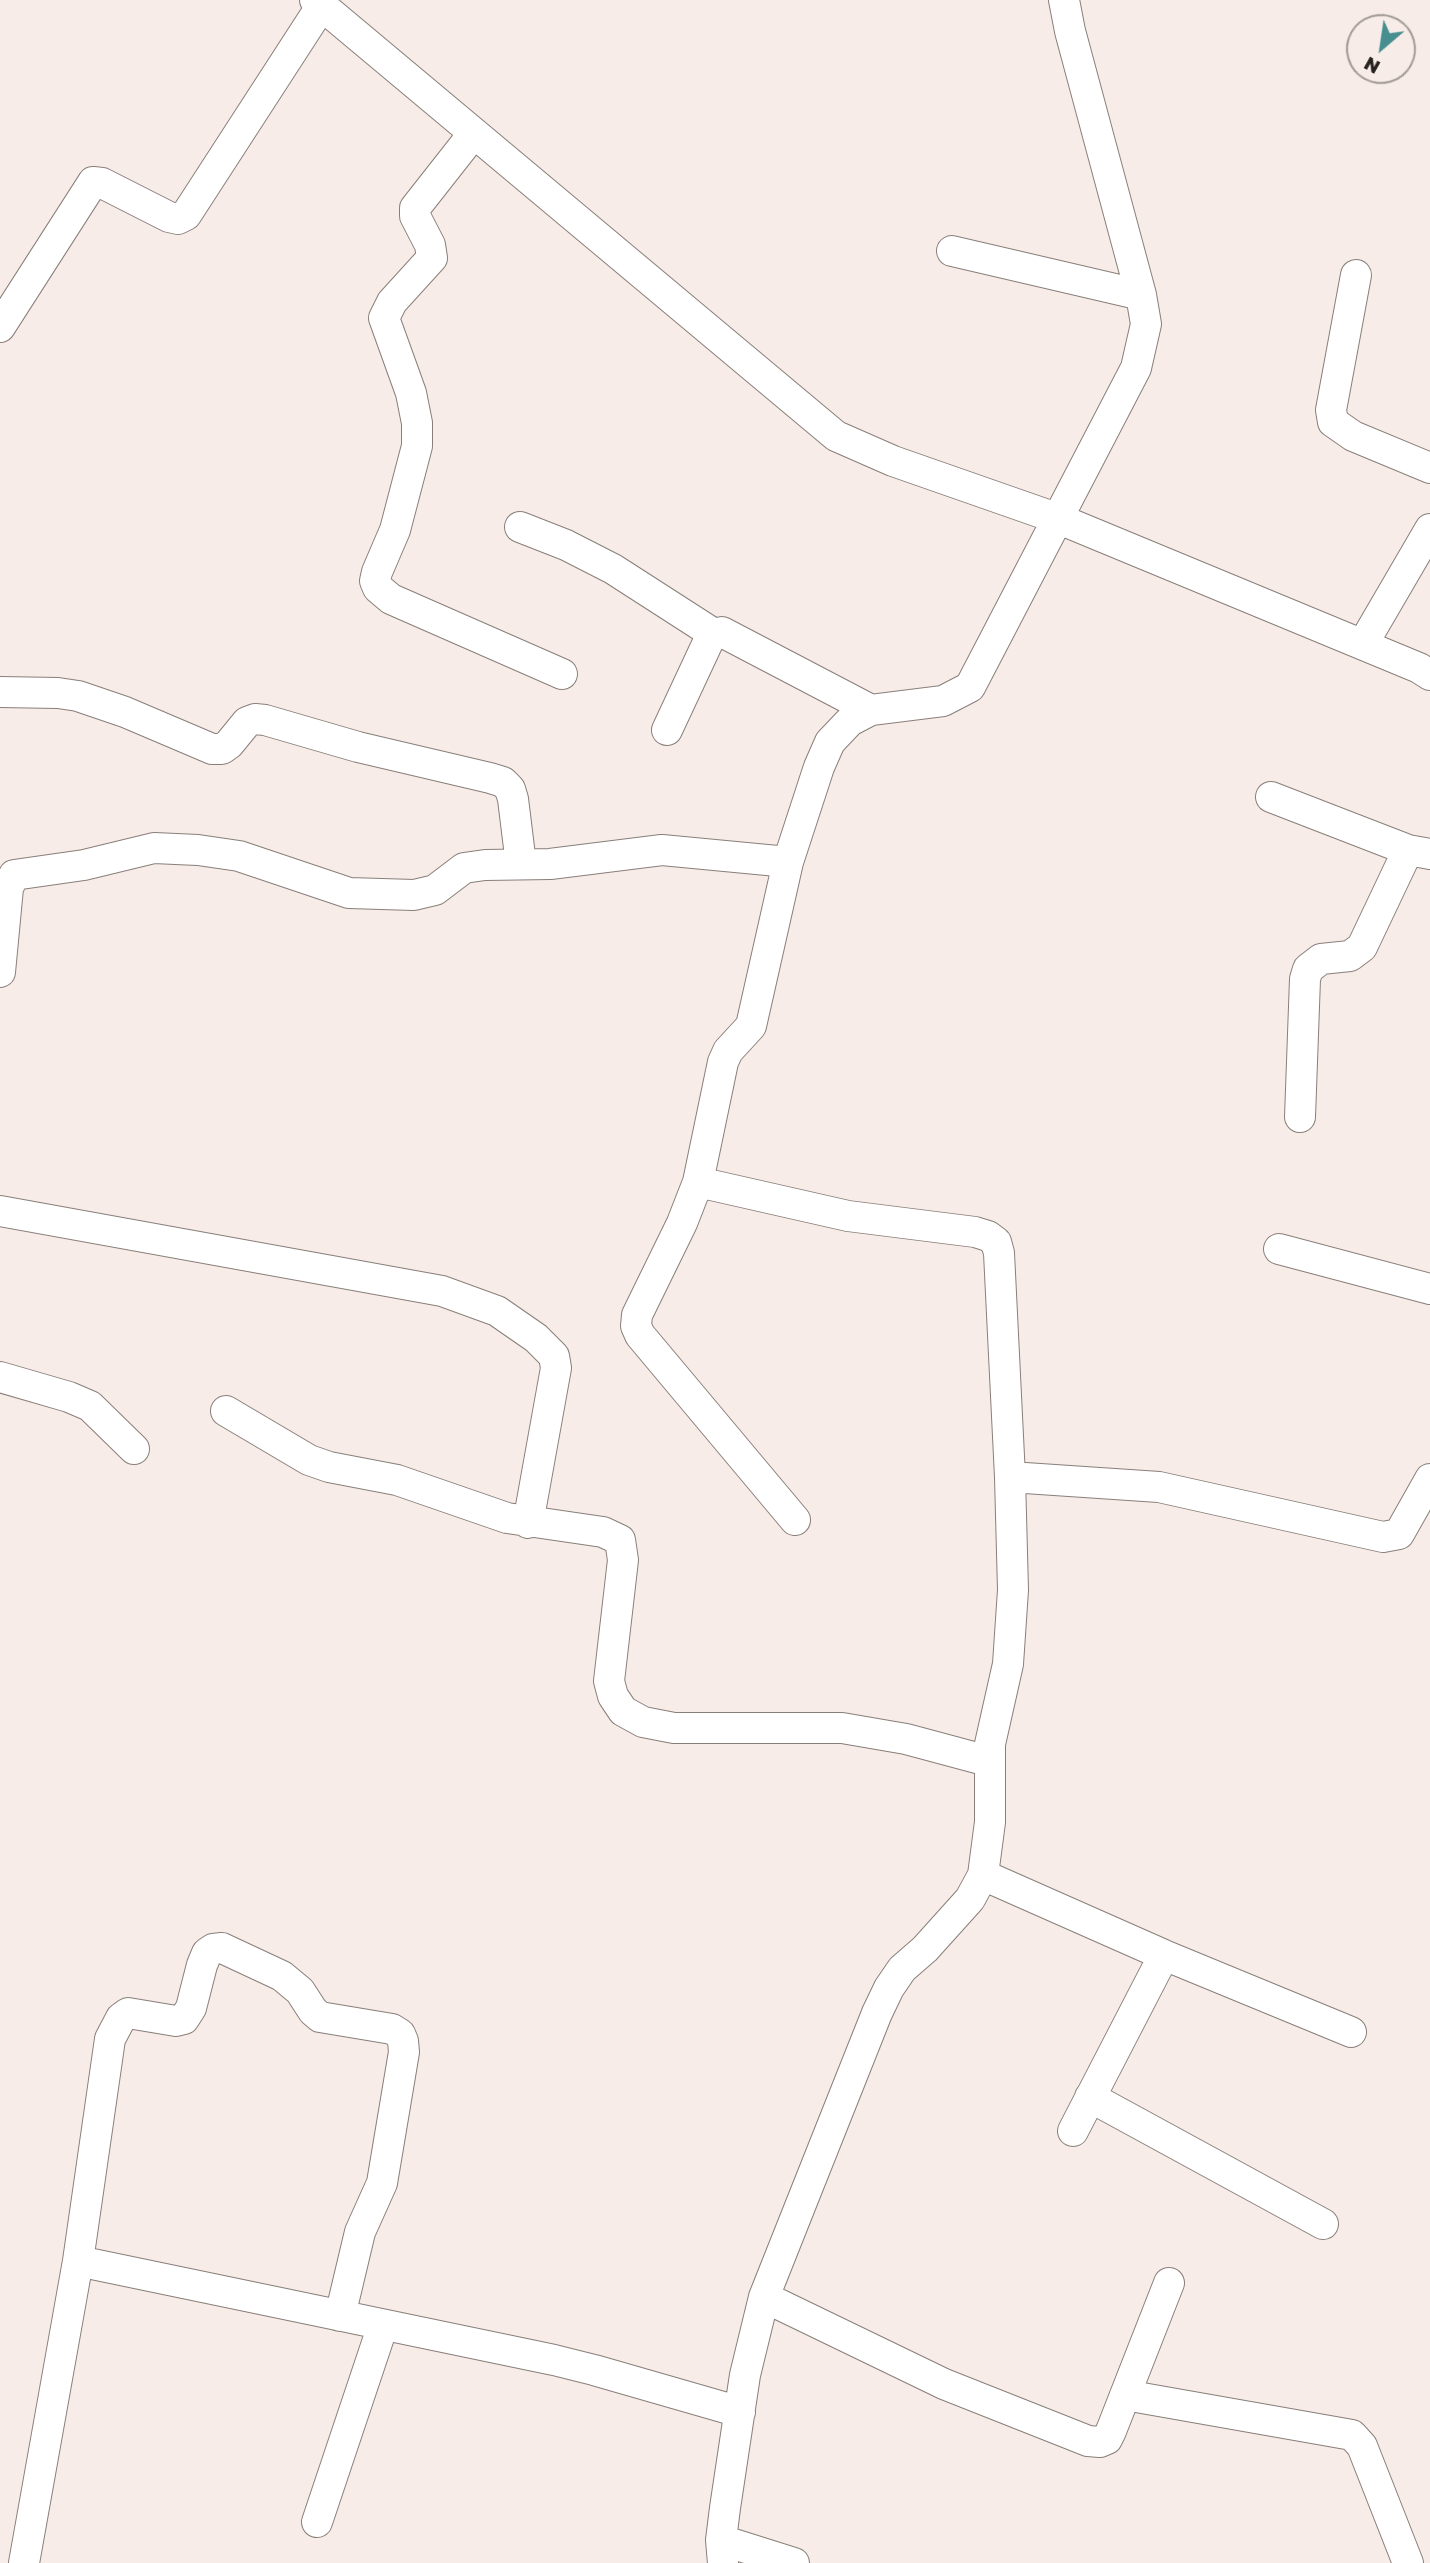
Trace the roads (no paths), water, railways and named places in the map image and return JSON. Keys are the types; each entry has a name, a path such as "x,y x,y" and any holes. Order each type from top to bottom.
{"street":[{"path":"795,1520 640,1335 636,1326 641,1305 682,1223 698,1182 723,1062 728,1051 747,1033 755,1014 788,862 819,767 831,742 850,721 871,710 943,701 970,687 1136,368 1146,324 1141,295 1064,0"},
{"path":"0,327 10,289 93,182 102,183 169,218 178,219 186,215 319,3 836,436 893,461 1059,519 1419,667 1430,675"},
{"path":"474,133 415,208 415,216 430,245 432,258 392,302 384,318 411,393 417,422 417,446 395,530 375,581 378,588 391,599 562,674"},
{"path":"952,251 1141,295"},
{"path":"1356,275 1331,410 1333,422 1353,436 1430,468"},
{"path":"520,527 566,545 613,569 714,634"},
{"path":"1363,645 1430,529"},
{"path":"667,730 709,640 714,634 722,632 871,710"},
{"path":"0,692 78,696 125,712 212,749 222,749 247,722 255,719 503,782 510,789 521,864"},
{"path":"1271,797 1419,852 1362,947 1350,956 1321,959 1308,969 1305,979 1300,1116"},
{"path":"1,962 8,888 14,875 84,864 154,848 198,850 239,856 337,890 362,894 425,894 464,869 485,865 550,864 662,850 788,862"},
{"path":"698,1182 848,1216 975,1231 996,1242 999,1253 1013,1590 1008,1664 992,1728 988,1761 990,1822 984,1875 970,1899 952,1920 902,1969 883,2000 764,2297 749,2354 722,2552 794,2563"},
{"path":"0,1211 442,1291 497,1311 536,1338 554,1356 556,1368 528,1523"},
{"path":"1279,1249 1430,1289"},
{"path":"0,1377 69,1397 90,1406 134,1449"},
{"path":"226,1411 309,1460 329,1467 397,1480 528,1523 603,1532 620,1540 623,1560 609,1681 613,1696 623,1711 643,1722 674,1728 842,1728 906,1739 988,1761"},
{"path":"1010,1478 1159,1488 1383,1537 1399,1534 1430,1479"},
{"path":"984,1875 1164,1955 1351,2032"},
{"path":"24,2563 78,2261 110,2039 121,2018 128,2013 176,2021 184,2019 191,2008 207,1953 214,1949 222,1948 282,1976 292,1983 320,2017 392,2029 400,2034 403,2041 404,2052 382,2183 360,2232 340,2316"},
{"path":"1073,2131 1164,1955"},
{"path":"1090,2097 1323,2224"},
{"path":"78,2261 580,2366 740,2413"},
{"path":"764,2297 944,2384 1088,2441 1100,2442 1107,2439 1169,2283"},
{"path":"317,2522 383,2325"},
{"path":"1125,2395 1352,2435 1362,2446 1408,2563"}]}
